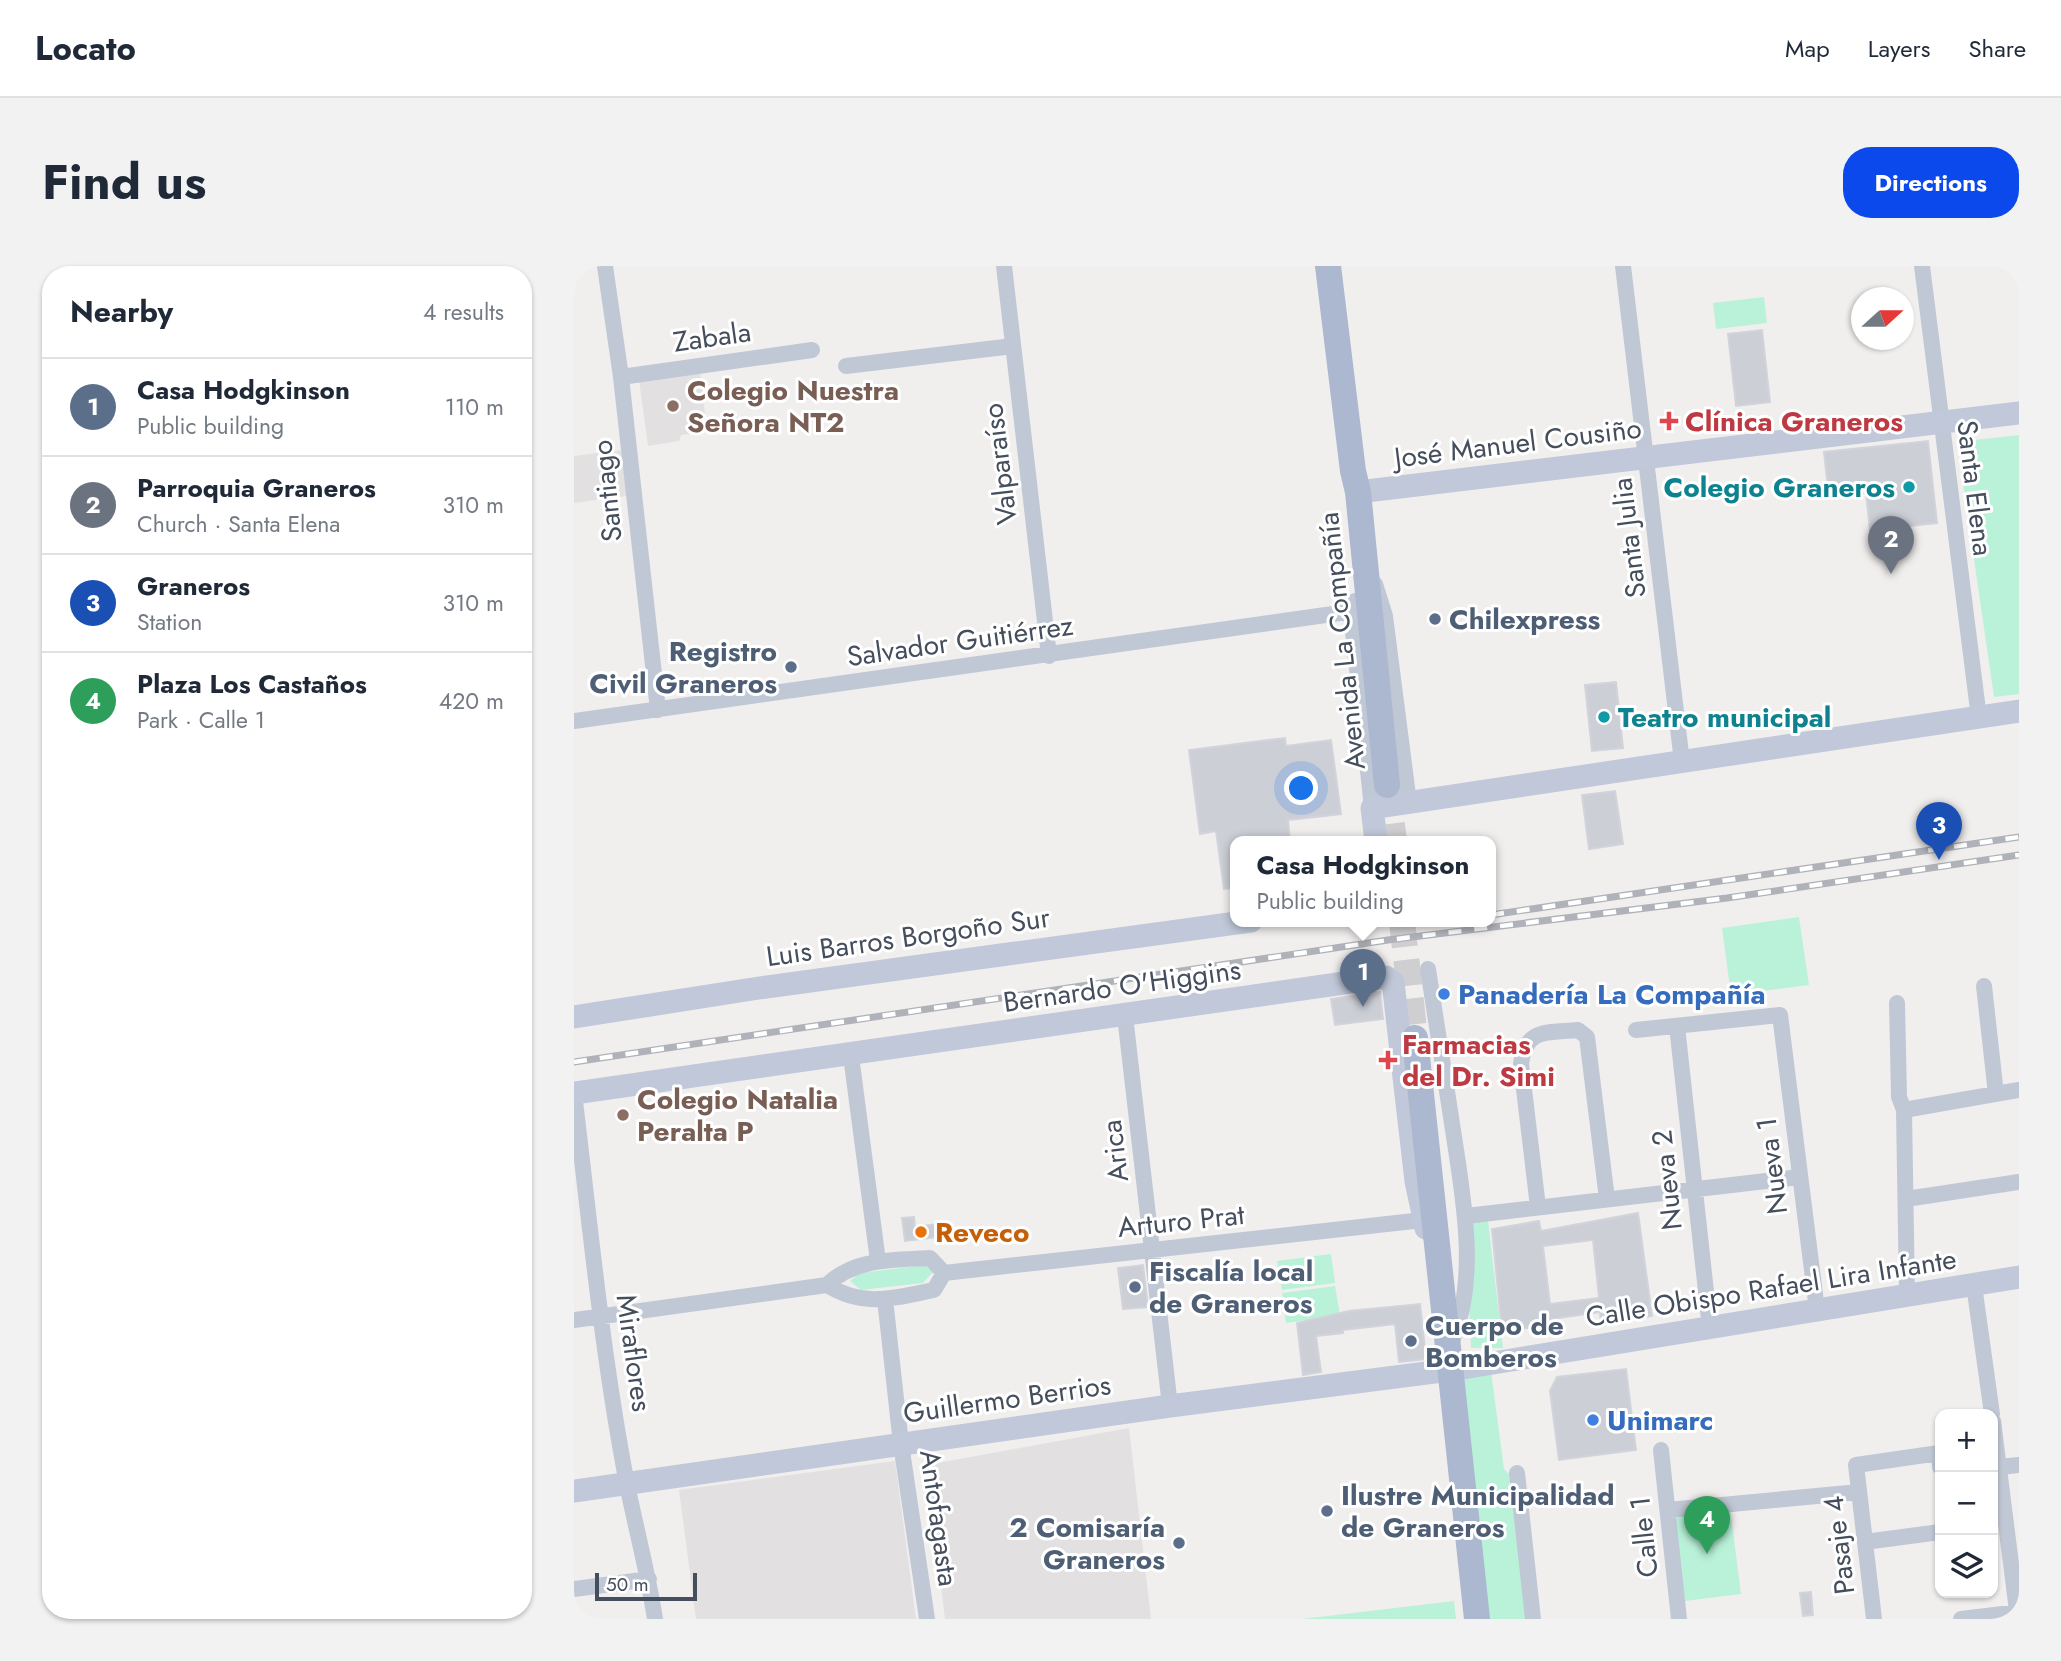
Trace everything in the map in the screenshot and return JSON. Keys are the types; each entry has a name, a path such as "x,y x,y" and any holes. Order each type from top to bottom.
{"main road":[{"name":"Avenida La Compañía","path":"1328,266 1353,471 1358,492 1387,785"},
{"name":"Avenida La Compañía","path":"1342,266 1365,469 1358,492"},
{"path":"1417,1032 1476,1619"}],"street":[{"name":"Santiago","path":"605,266 621,377 658,710"},
{"name":"Valparaíso","path":"1004,266 1049,656"},
{"name":"Santa Julia","path":"1623,266 1682,762"},
{"name":"Santa Elena","path":"1922,266 1979,718"},
{"path":"846,366 1013,346"},
{"name":"Zabala","path":"621,377 811,350"},
{"name":"José Manuel Cousiño","path":"1358,492 2019,413"},
{"path":"1363,550 1385,616 1409,803"},
{"path":"1363,550 1353,632 1375,836"},
{"name":"Salvador Guitiérrez","path":"574,721 1354,611"},
{"path":"1372,808 2019,711"},
{"name":"Luis Barros Borgoño Sur","path":"574,1017 759,988 1230,924"},
{"name":"Bernardo O'Higgins","path":"1428,969 1417,1032 1416,1181 1423,1220 1440,1262"},
{"name":"Bernardo O'Higgins","path":"574,1093 851,1056 1385,977 1393,982 1417,1032 1466,1216 1461,1322 1449,1360"},
{"path":"1984,986 1996,1094"},
{"path":"1897,1003 1899,1097 1904,1110 1907,1296"},
{"name":"Nueva 1","path":"1677,1026 1780,1015 1817,1310"},
{"name":"Arica","path":"1125,1016 1170,1406"},
{"path":"1636,1030 1677,1026"},
{"name":"Nueva 2","path":"1677,1026 1710,1328"},
{"path":"1538,1207 1521,1064 1524,1046 1540,1034 1578,1030 1587,1037 1607,1199"},
{"path":"851,1056 878,1261"},
{"path":"1904,1110 2019,1090"},
{"name":"Miraflores","path":"574,1093 601,1317 627,1483 649,1579 655,1619"},
{"path":"1466,1216 1800,1177"},
{"path":"1906,1199 2019,1182"},
{"name":"Arturo Prat","path":"944,1273 1423,1220"},
{"path":"574,1320 828,1285 842,1271 878,1261 930,1258 944,1273 934,1290 885,1299 848,1297 828,1285"},
{"name":"Calle Obispo Rafael Lira Infante","path":"1449,1360 1710,1328 2019,1277"},
{"path":"1974,1284 1991,1409"},
{"name":"Antofagasta","path":"885,1299 901,1444 928,1619"},
{"name":"Guillermo Berrios","path":"574,1491 1170,1406 1449,1360"},
{"name":"Calle 1","path":"1661,1450 1679,1619"},
{"name":"Pasaje 4","path":"1874,1619 1856,1465 1935,1454"},
{"path":"1961,1619 2018,1614 2015,1555 1998,1459"},
{"path":"1999,1467 2019,1465"},
{"path":"1517,1473 1533,1619"},
{"path":"1668,1510 1859,1492"},
{"path":"1865,1542 1935,1533"},
{"path":"574,1589 649,1579"}],"shaded area":[{"name":"Colegio Nuestra Señora NT2","path":"700,372 707,432 681,435 679,441 648,446 639,380"},
{"path":"621,450 627,496 574,503 574,456"},
{"path":"1129,1428 1151,1619 945,1619 927,1465"},
{"path":"895,1461 916,1619 696,1619 679,1490"}],"green space":[{"path":"1764,297 1767,323 1716,329 1713,303"},
{"path":"2019,435 2019,694 1994,697 1957,442"},
{"path":"1799,917 1809,985 1731,995 1722,928"},
{"path":"1488,1221 1503,1348 1471,1348 1468,1283 1470,1223"},
{"path":"1331,1254 1335,1283 1282,1290 1277,1261"},
{"path":"924,1265 933,1272 923,1283 861,1290 850,1281 860,1273"},
{"path":"1335,1286 1340,1315 1286,1323 1282,1293"},
{"path":"1491,1371 1504,1469 1511,1476 1528,1619 1486,1619 1457,1376"},
{"path":"1730,1508 1741,1594 1685,1601 1673,1515"},
{"path":"1454,1601 1456,1619 1302,1619"}],"building":[{"path":"1762,330 1770,402 1736,406 1728,334"},
{"name":"Colegio Graneros","path":"1928,441 1937,523 1870,530 1866,493 1829,498 1824,452"},
{"name":"Teatro municipal","path":"1616,682 1623,748 1592,751 1585,685"},
{"path":"1285,738 1286,746 1331,740 1341,814 1288,820 1290,836 1230,836 1230,888 1224,889 1216,831 1200,834 1189,750"},
{"path":"1615,791 1623,844 1589,849 1582,795"},
{"path":"1380,992 1383,1019 1335,1025 1331,999"},
{"path":"1638,1213 1652,1316 1601,1324 1600,1312 1552,1319 1553,1324 1502,1332 1492,1229 1539,1221 1541,1231","holes":["1593,1240 1599,1298 1550,1304 1543,1246"]},
{"name":"Reveco","path":"914,1217 915,1227 937,1224 939,1237 905,1241 902,1218"},
{"name":"Fiscalía local de Graneros","path":"1143,1265 1148,1307 1123,1309 1118,1268"},
{"path":"1420,1304 1426,1359 1399,1362 1395,1324 1343,1330 1343,1333 1316,1336 1321,1372 1303,1375 1297,1323 1349,1311"},
{"name":"Unimarc","path":"1626,1369 1636,1450 1559,1460 1550,1391 1557,1377"},
{"path":"1811,1592 1813,1615 1803,1616 1800,1593"}],"tunnel":[{"path":"1387,785 1393,836"},
{"path":"1403,927 1415,1038"}],"railway":[{"path":"1496,914 2019,837"},
{"path":"1496,927 1727,898 2019,855"},
{"path":"574,1062 1388,940 1493,927"}],"place":[{"name":"Colegio Nuestra Señora NT2","path":"673,406"},
{"name":"Clínica Graneros","path":"1669,421"},
{"name":"Colegio Graneros","path":"1909,487"},
{"name":"Parroquia Graneros","path":"1891,574"},
{"name":"Chilexpress","path":"1435,619"},
{"name":"Registro Civil Graneros","path":"791,667"},
{"name":"Teatro municipal","path":"1604,717"},
{"name":"Graneros","path":"1939,860"},
{"name":"Panadería La Compañía","path":"1444,994"},
{"name":"Casa Hodgkinson","path":"1363,1007"},
{"name":"Farmacias del Dr. Simi","path":"1388,1060"},
{"name":"Colegio Natalia Peralta P","path":"623,1115"},
{"name":"Reveco","path":"921,1232"},
{"name":"Fiscalía local de Graneros","path":"1135,1287"},
{"name":"Cuerpo de Bomberos","path":"1411,1341"},
{"name":"Unimarc","path":"1593,1420"},
{"name":"Ilustre Municipalidad de Graneros","path":"1327,1511"},
{"name":"2 Comisaría Graneros","path":"1179,1543"},
{"name":"Plaza Los Castaños","path":"1707,1554"}]}
